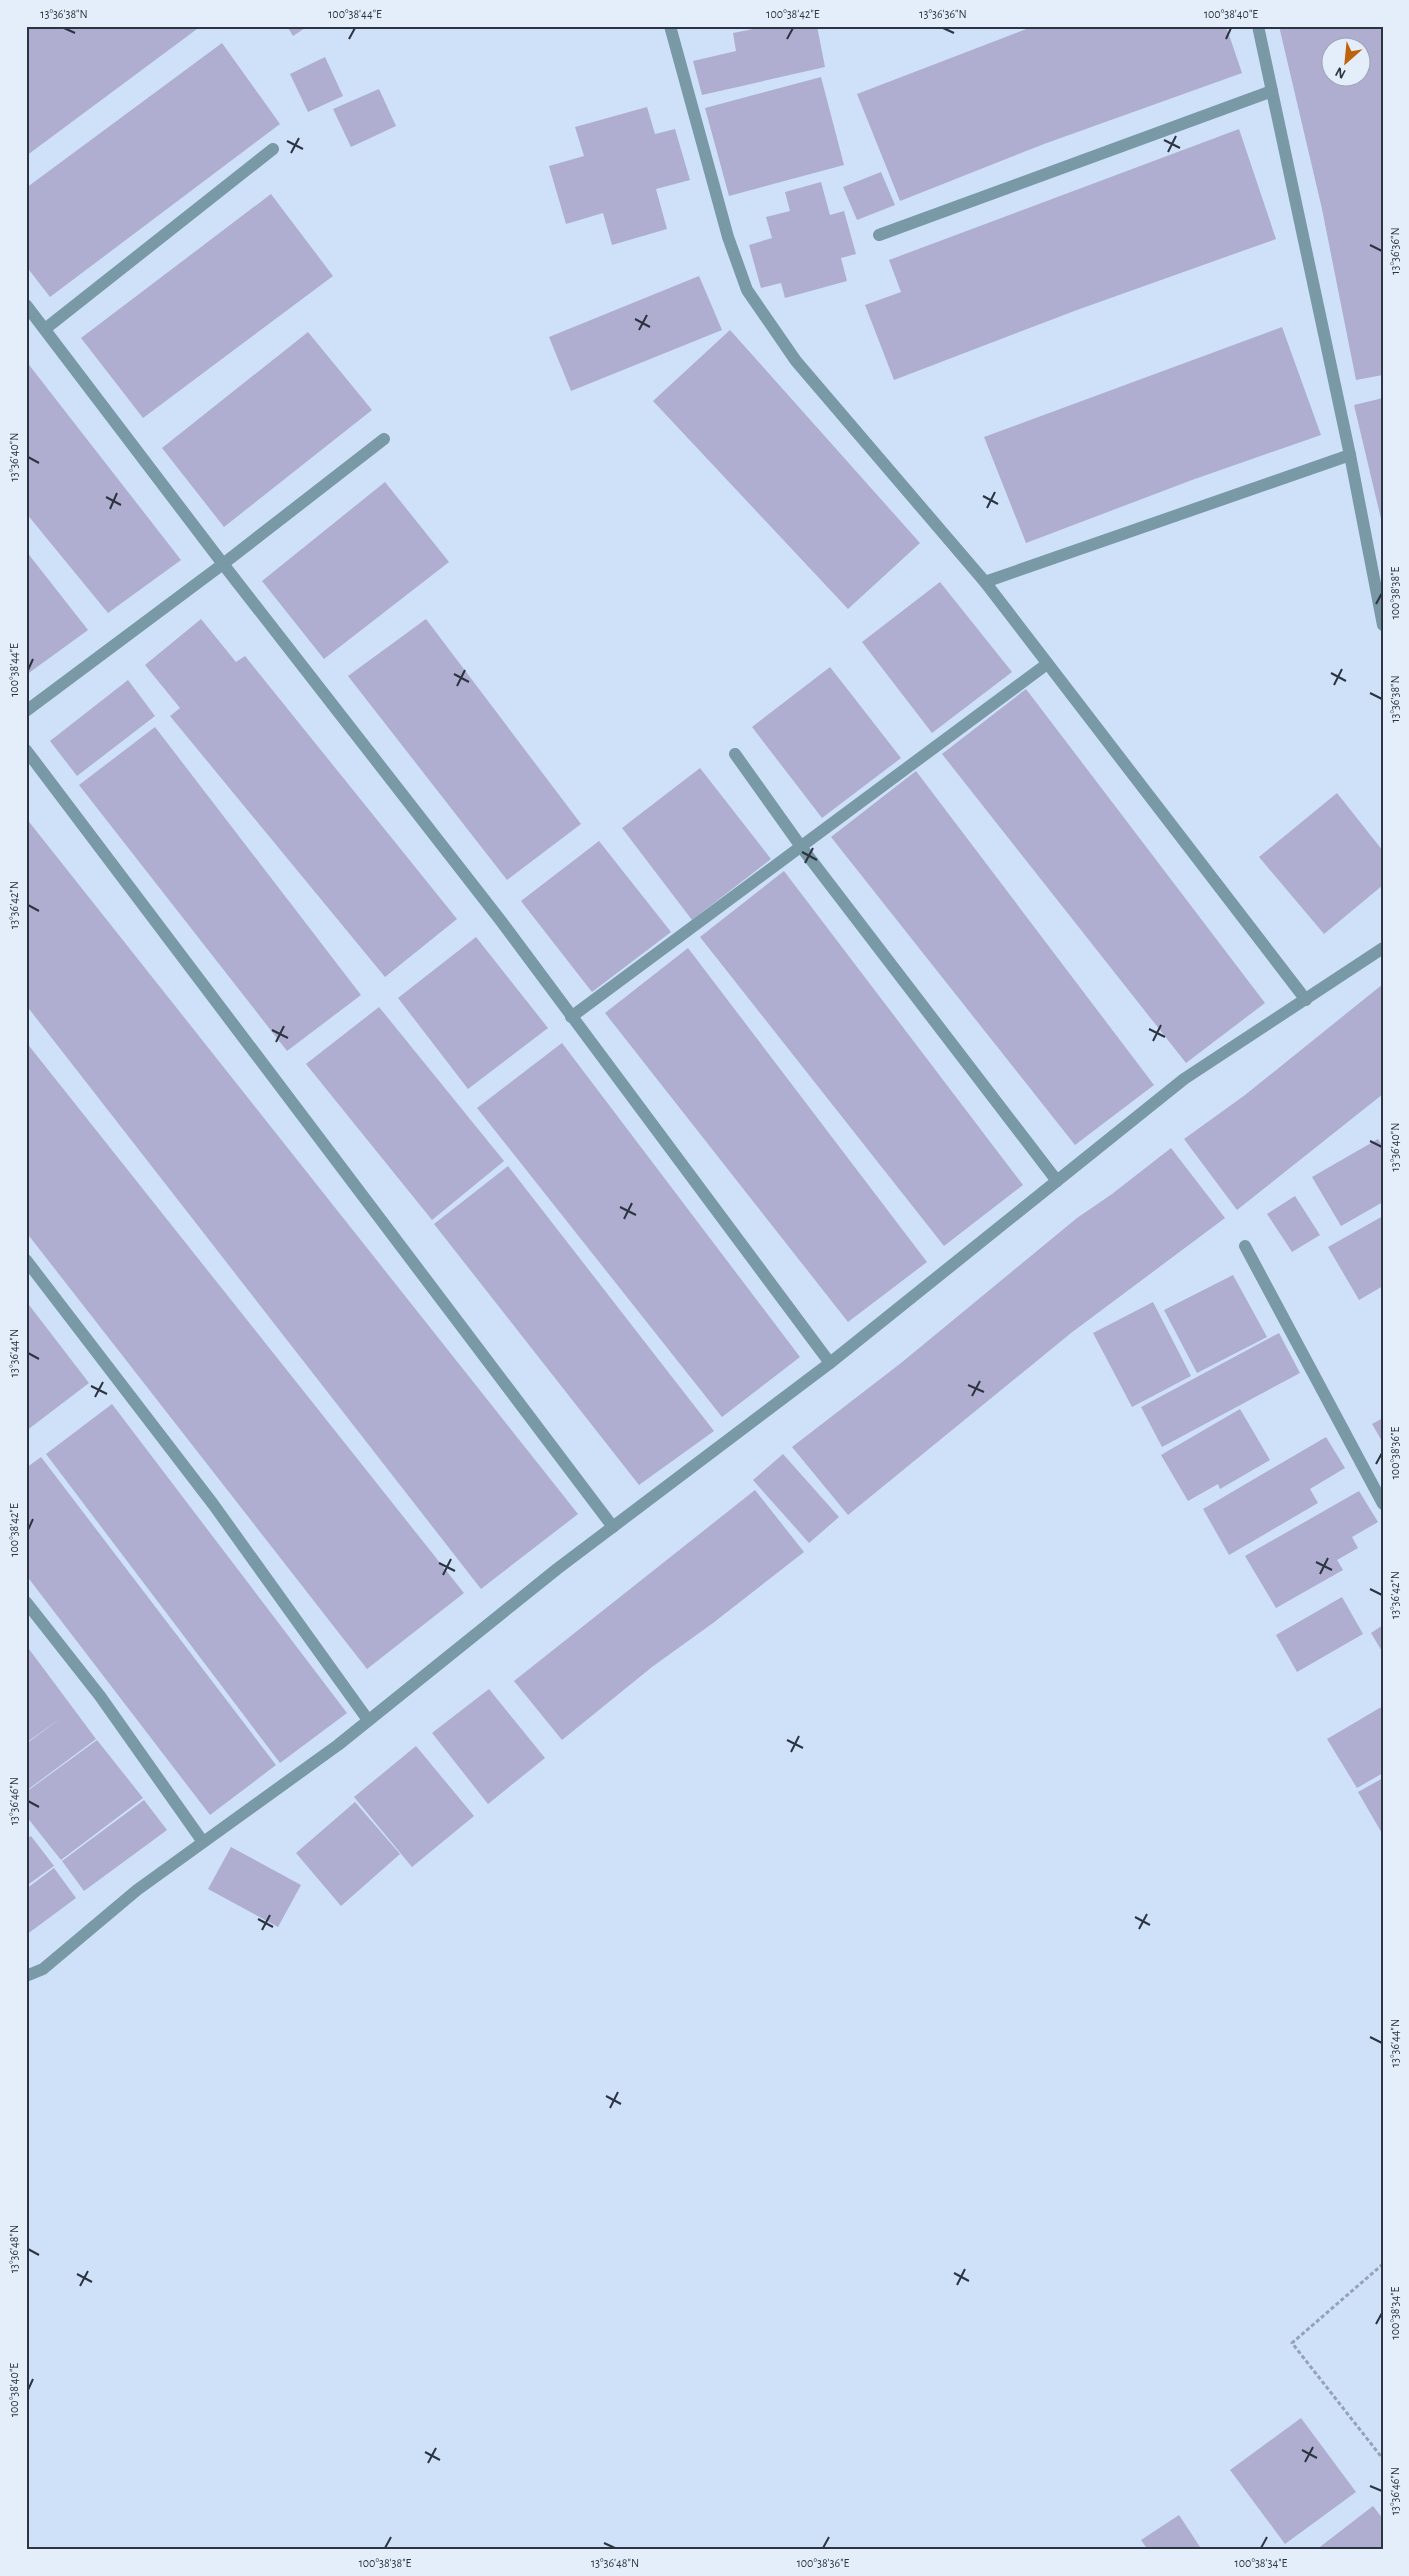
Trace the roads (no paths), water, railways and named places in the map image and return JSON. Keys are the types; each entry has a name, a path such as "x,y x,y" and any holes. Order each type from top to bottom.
{"street":[{"path":"670,26 728,237 747,290 796,361 985,582 1306,1000"},
{"path":"1258,26 1350,455 1383,625"},
{"path":"879,235 1272,91"},
{"path":"45,329 274,149"},
{"path":"26,305 223,564 501,921 830,1363"},
{"path":"26,711 223,564 384,439"},
{"path":"985,582 1350,455"},
{"path":"571,1017 802,848 1047,664"},
{"path":"26,750 613,1527"},
{"path":"735,754 802,848 1057,1181"},
{"path":"26,1976 44,1969 137,1890 368,1720 557,1569 830,1363 1184,1079 1383,948"},
{"path":"1245,1246 1383,1504"},
{"path":"26,1260 213,1504 368,1720"},
{"path":"26,1602 100,1696 203,1842"}]}
